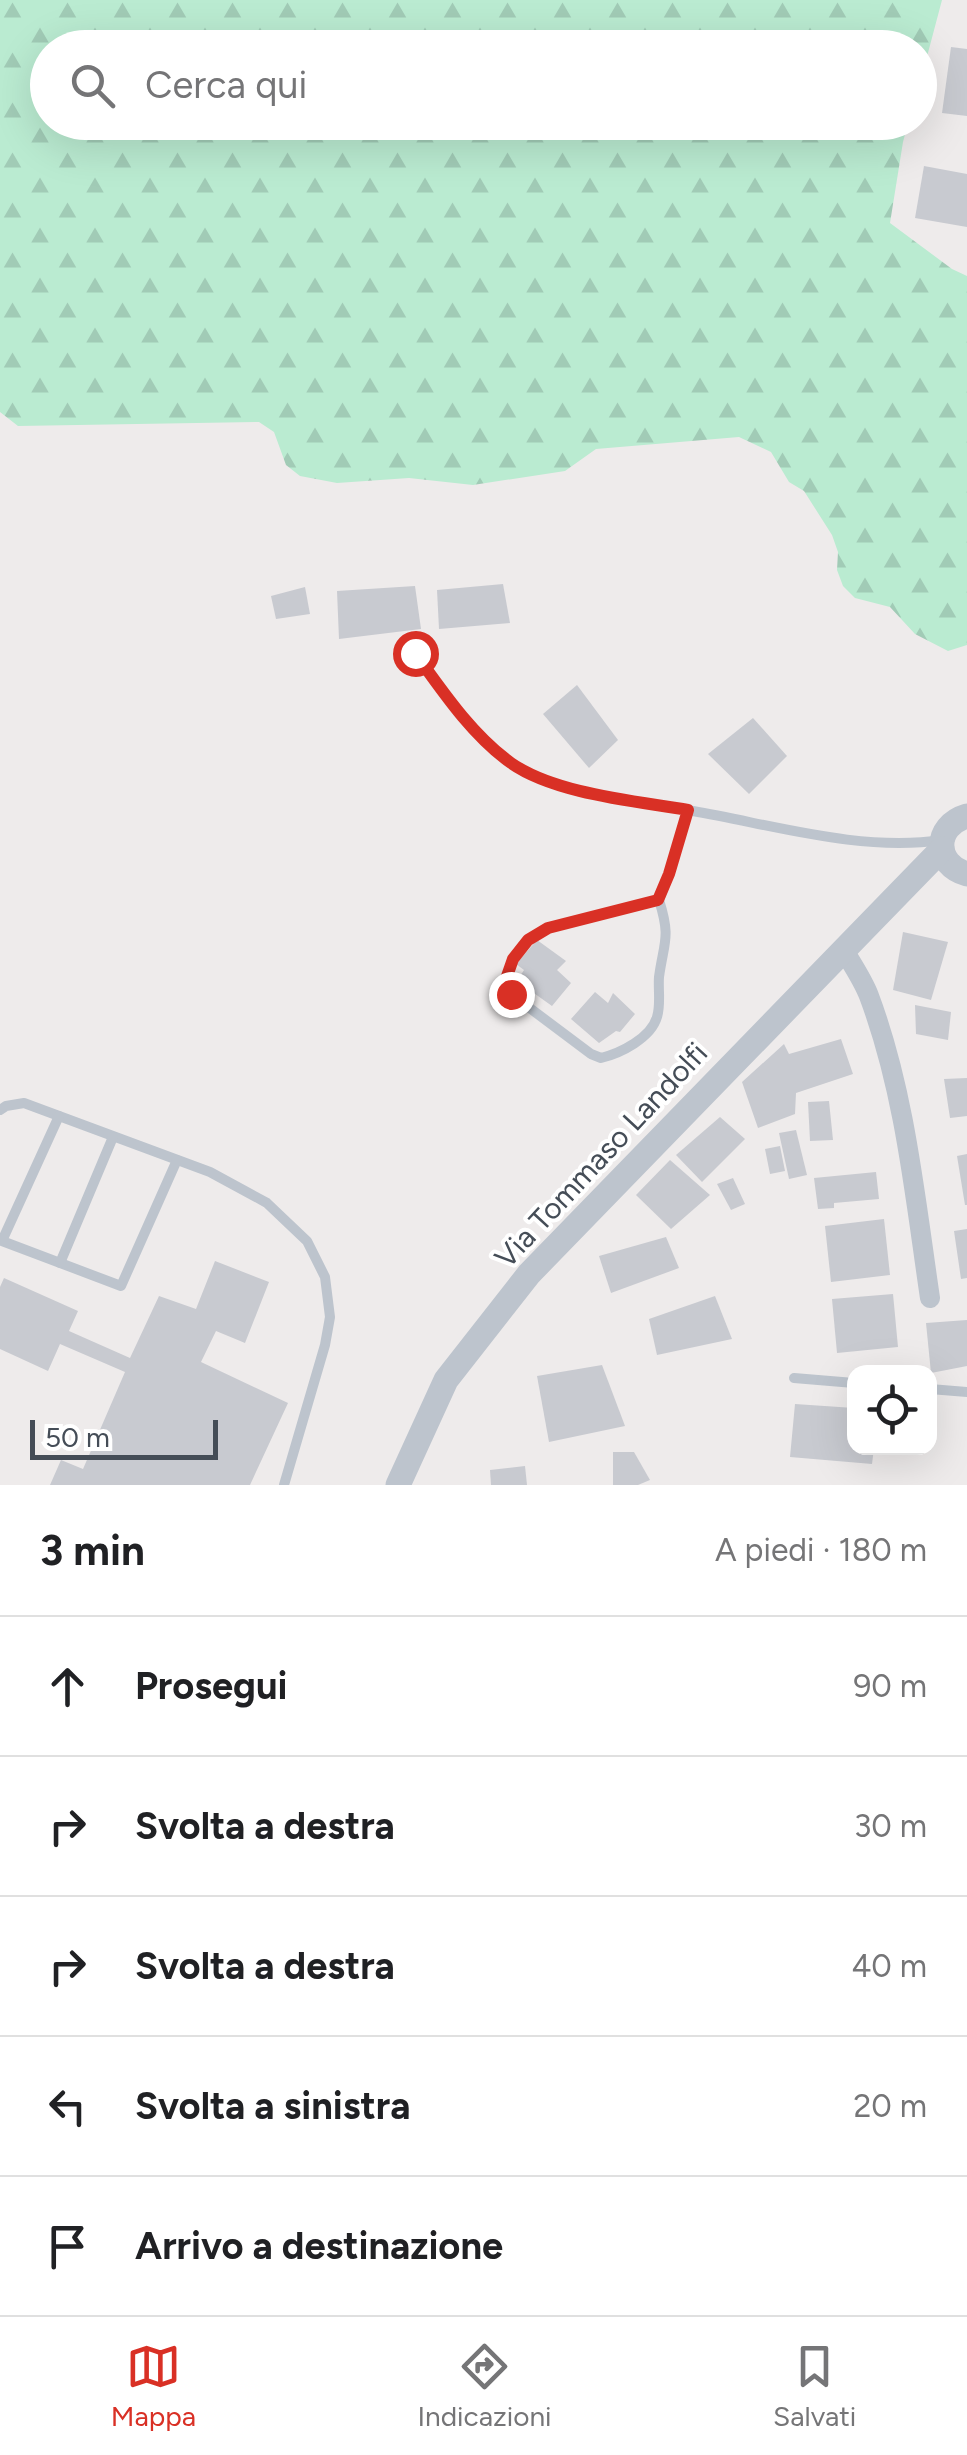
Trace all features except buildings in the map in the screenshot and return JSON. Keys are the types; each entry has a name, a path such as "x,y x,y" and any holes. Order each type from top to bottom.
{"street":[{"name":"Via Tommaso Landolfi","path":"398,1485 446,1380 530,1274 892,900 942,845 950,824 967,816"},
{"path":"942,845 950,866 962,873"},
{"name":"Via Tommaso Landolfi","path":"892,900 925,882 962,873"},
{"path":"844,949 868,994 896,1089 930,1298"}],"lane":[{"path":"415,653 471,726 511,763 542,780 844,839 942,845"},
{"path":"658,900 548,928 528,940 513,959 506,979 511,994 601,1058 620,1051 650,1031 658,1017 659,978 666,949 667,926 658,900 688,810"},
{"path":"0,1110 24,1103 210,1172 267,1202 307,1241 325,1276 330,1316 284,1485"},
{"path":"59,1116 2,1241 60,1263 122,1286 177,1160"},
{"path":"60,1263 114,1136"},
{"path":"794,1378 847,1382"},
{"path":"937,1390 967,1392"}],"green space":[{"path":"0,0 942,0 934,30 30,30 30,140 904,140 890,223 967,276 967,645 948,651 915,634 890,607 855,598 843,586 837,570 838,552 832,535 804,491 789,482 771,452 739,437 596,449 565,471 473,485 409,478 337,483 300,476 286,465 274,432 259,422 18,426 0,412"}],"route":[{"path":"415,653 471,726 511,763 542,780 582,791 688,810 658,900 548,928 528,940 513,959 506,979 511,994"}]}
